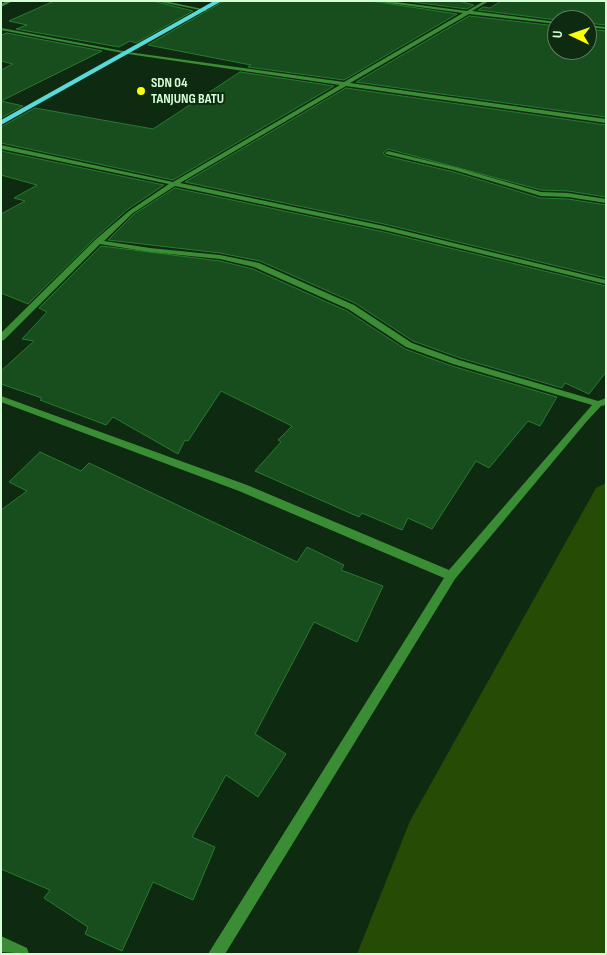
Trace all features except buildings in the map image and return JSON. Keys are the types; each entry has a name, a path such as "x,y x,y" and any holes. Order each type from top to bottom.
{"highway":[{"path":"1,123 219,1"}],"street":[{"path":"1,6 11,1"},
{"path":"157,1 205,10"},
{"path":"375,1 547,22"},
{"path":"1,338 131,212 177,182 487,1"},
{"path":"1,29 128,53 606,121"},
{"path":"1,147 177,182 384,228 606,282"},
{"path":"388,153 456,169 541,194 575,196 606,201"},
{"path":"98,242 150,250 220,257 256,265 351,307 409,345 456,362 602,402 451,576 216,954"},
{"path":"1,399 243,488 451,576"},
{"path":"1,944 21,954"}],"shaded area":[{"path":"606,483 606,954 357,954 410,821 596,488"}],"place":[{"name":"SDN 04 TANJUNG BATU","path":"141,91"}]}
